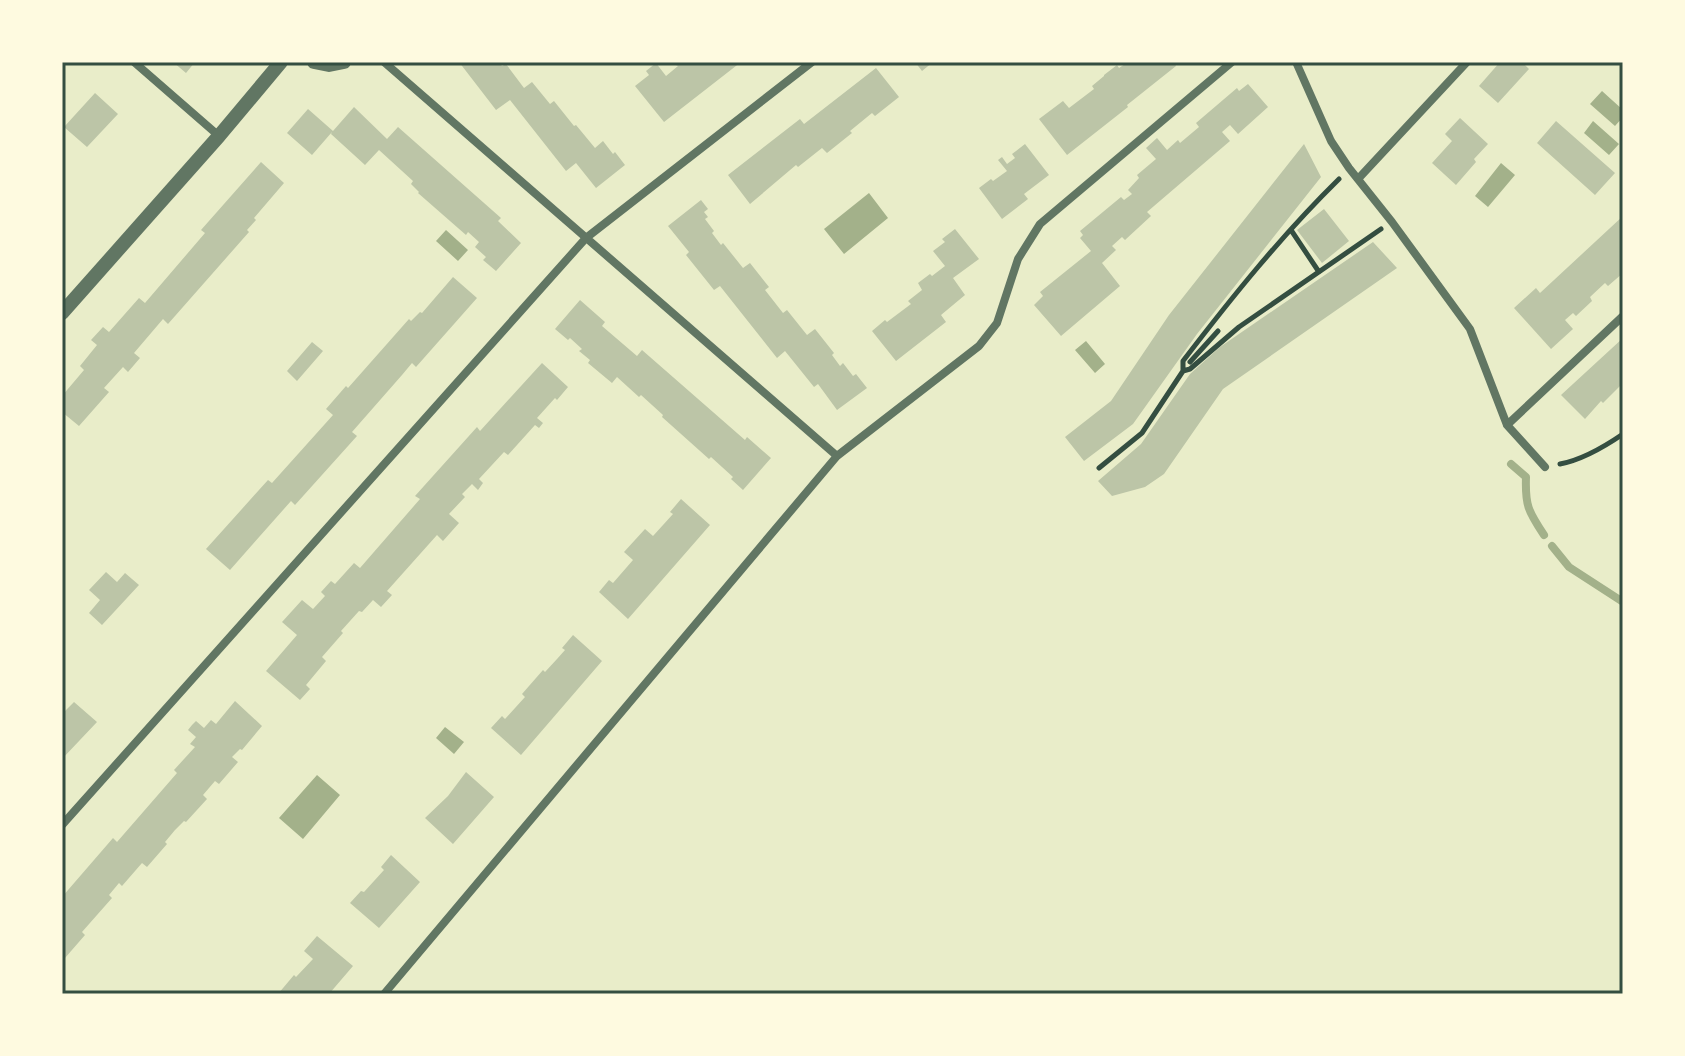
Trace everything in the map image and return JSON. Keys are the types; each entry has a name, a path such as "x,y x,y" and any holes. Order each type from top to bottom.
{"street":[{"path":"134,62 219,136"},
{"path":"62,313 281,62"},
{"path":"314,62 329,65 344,62"},
{"path":"384,62 837,456"},
{"path":"62,825 586,238 812,62"},
{"path":"384,994 837,456 979,346 997,323 1018,259 1040,224 1232,62"},
{"path":"1296,62 1331,141 1470,329 1507,425 1545,467"},
{"path":"1358,179 1467,62"},
{"path":"1507,425 1623,316"}],"path":[{"path":"1099,468 1142,433 1183,371 1183,361 1291,230 1349,168"},
{"path":"1183,371 1190,369 1239,327 1392,222"},
{"path":"1291,230 1319,272"},
{"path":"1212,324 1225,338"},
{"path":"1190,362 1218,331"},
{"path":"1545,467 1573,462 1623,434"}],"shaded area":[{"path":"1602,91 1623,110 1623,117 1615,126 1590,104"},
{"path":"1593,121 1619,144 1609,155 1584,133"},
{"path":"1501,163 1515,175 1488,207 1475,196"},
{"path":"869,193 888,218 844,254 824,229"},
{"path":"446,230 468,250 458,261 436,241"},
{"path":"1086,341 1105,364 1095,373 1075,350"},
{"path":"445,727 464,742 454,754 436,738"},
{"path":"317,775 340,795 303,839 279,818"}],"building":[{"path":"173,62 195,62 186,73"},
{"path":"459,62 506,64 524,88 532,82 550,104 554,101 595,148 603,141 625,165 596,188 576,163 566,171 510,100 496,110"},
{"path":"680,62 741,62 664,122 635,86 649,75 646,71 656,63 666,76"},
{"path":"915,62 933,62 922,71"},
{"path":"1128,62 1174,62 1176,66 1067,155 1039,119 1063,101 1069,108 1094,89 1092,86 1104,75 1117,65 1119,68"},
{"path":"1500,62 1522,62 1529,69 1498,103 1479,86"},
{"path":"876,68 899,97 875,116 872,113 827,153 822,148 798,167 796,165 750,204 728,175 800,119 804,124"},
{"path":"1248,84 1268,107 1238,134 1230,125 1222,132 1230,141 1147,212 1151,216 1125,240 1122,237 1112,246 1116,250 1102,263 1120,286 1061,336 1034,305 1043,296 1040,292 1091,251 1080,238 1083,235 1080,231 1121,197 1124,200 1132,194 1128,190 1139,178 1137,175 1156,159 1146,148 1157,138 1167,150 1178,140 1180,143 1199,127 1196,123 1237,88 1239,91"},
{"path":"95,93 118,114 87,147 64,127"},
{"path":"354,107 387,139 398,127 501,218 498,221 521,243 496,271 483,260 486,257 475,247 479,242 468,232 466,235 418,193 411,184 413,181 379,150 365,165 332,132 312,155 287,133 308,109 333,131"},
{"path":"1460,118 1488,144 1456,185 1432,163 1452,141 1445,134"},
{"path":"1556,121 1615,173 1595,195 1537,143"},
{"path":"1025,144 1049,175 1024,194 1028,199 1002,219 979,188 1007,171 998,160 1002,157 1007,164 1015,158 1012,154"},
{"path":"1304,144 1321,177 1197,334 1133,424 1084,461 1065,437 1111,401 1169,315"},
{"path":"261,162 284,183 254,218 256,220 247,230 249,232 168,324 163,319 134,353 140,358 128,372 123,367 104,388 109,392 79,426 62,412 62,396 84,370 80,366 97,345 91,340 103,327 109,332 139,298 145,303 205,233 201,230"},
{"path":"701,200 708,209 704,212 708,217 705,219 721,245 723,243 743,268 750,263 769,287 765,290 783,313 787,310 807,335 815,329 840,366 843,363 867,388 837,410 818,384 814,387 785,351 777,358 720,286 714,290 668,226"},
{"path":"1324,209 1349,241 1322,263 1297,230"},
{"path":"1623,216 1623,273 1608,286 1605,283 1576,316 1573,313 1565,320 1573,329 1551,349 1514,308 1536,288 1540,293"},
{"path":"955,229 979,259 953,278 965,295 941,315 946,322 896,361 872,331 911,304 908,301 922,290 918,283 945,266 933,251"},
{"path":"1373,242 1397,268 1223,389 1164,474 1145,487 1112,496 1098,481 1141,444 1190,374 1220,347"},
{"path":"453,277 477,298 416,367 412,363 352,432 357,436 295,505 291,501 230,570 206,549 268,480 272,483 333,415 326,409 346,386 348,388 409,319 411,321 422,313"},
{"path":"580,300 605,322 602,326 637,356 642,350 745,440 747,437 771,458 743,490 731,479 733,477 711,457 709,459 641,395 639,397 617,377 612,383 588,363 590,360 579,351 582,349 555,329"},
{"path":"1623,338 1623,383 1585,419 1561,395"},
{"path":"312,342 323,351 297,381 287,371"},
{"path":"542,363 568,387 537,418 543,423 539,428 535,425 508,455 504,452 479,479 483,483 478,490 472,484 462,494 465,497 449,514 459,523 443,541 437,535 387,591 392,595 381,607 373,600 341,631 343,633 322,657 326,661 306,685 310,689 300,700 266,671 297,635 282,622 302,600 313,609 325,596 321,592 331,581 335,584 354,563 360,568 420,499 415,496 477,427 480,431"},
{"path":"681,499 710,525 628,619 599,592 609,580 613,583 633,560 624,552 645,529 653,536 673,514 670,512"},
{"path":"106,572 117,582 125,573 139,585 102,625 89,613 100,600 89,590"},
{"path":"573,635 602,661 521,755 491,728 502,716 505,719 525,697 522,694 565,650 562,648"},
{"path":"235,701 262,726 232,757 238,762 219,784 215,781 203,795 207,799 175,830 147,867 142,863 122,886 119,883 109,895 112,898 82,932 85,935 65,958 62,956 62,897 113,838 117,842 177,773 174,770 195,747 190,744 196,737 188,730 192,725 196,721 204,728 211,720 216,724"},
{"path":"74,702 97,722 62,759 62,714"},
{"path":"466,772 494,797 453,844 425,818 448,796"},
{"path":"391,855 420,882 379,928 350,903 384,870 381,867"},
{"path":"317,936 353,966 329,994 278,994 313,959 304,951"}],"waterway":[{"path":"1511,464 1526,477 1529,508 1544,535"},
{"path":"1552,546 1569,567 1623,602"}]}
